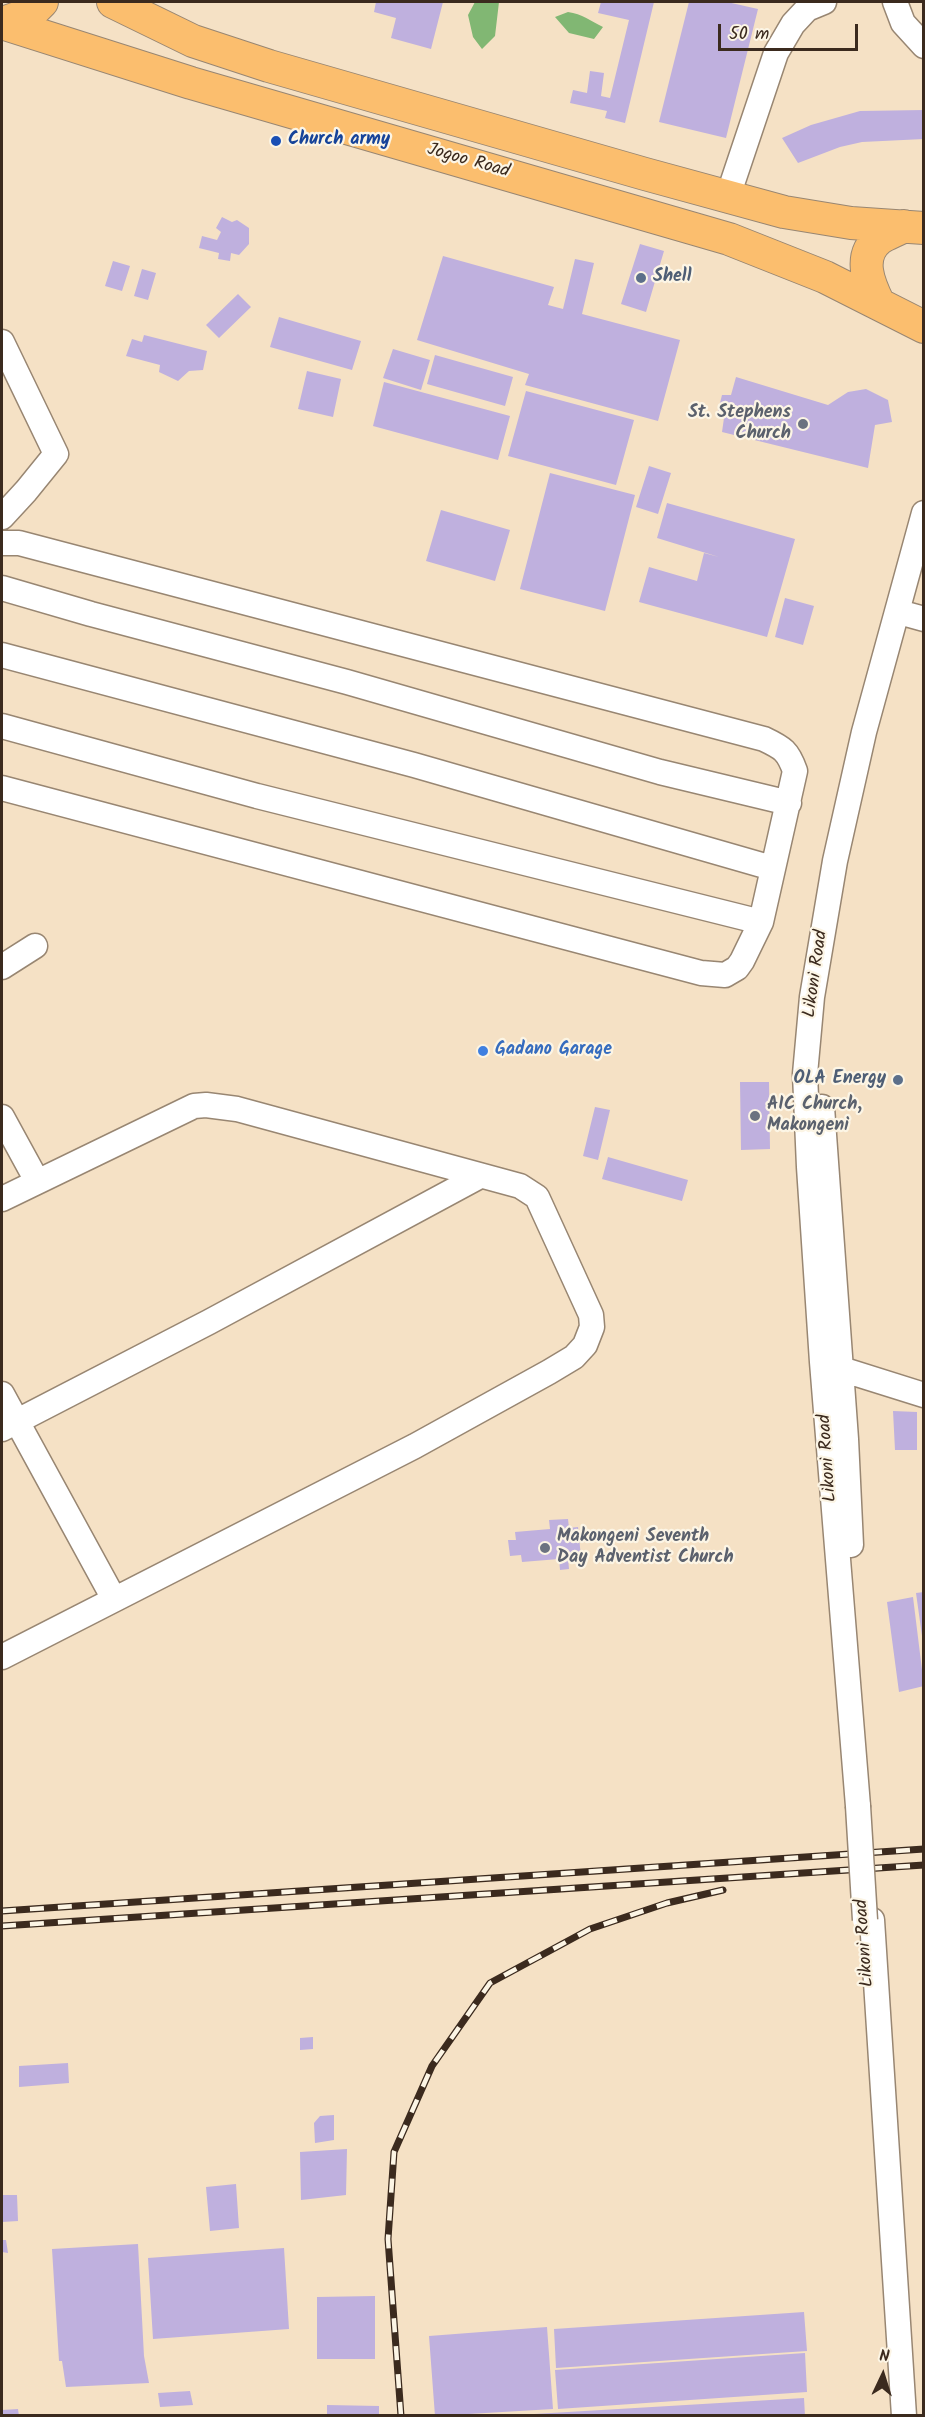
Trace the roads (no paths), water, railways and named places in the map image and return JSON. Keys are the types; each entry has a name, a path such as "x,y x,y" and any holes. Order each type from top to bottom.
{"main road":[{"path":"2,23 31,13 42,2"},
{"name":"Jogoo Road","path":"113,2 193,41 269,66 784,212 851,223 914,227"},
{"name":"Jogoo Road","path":"2,23 191,83 729,239 825,277 924,327"},
{"path":"879,304 870,285 866,258 872,246 879,239 914,227"}],"street":[{"path":"728,196 776,53 793,24 807,9 824,2"},
{"path":"895,2 903,23 924,46"},
{"path":"2,342 56,454 2,517"},
{"name":"Likoni Road","path":"904,2415 861,1807 822,1362 808,1167 806,1074 812,997 835,861 864,732 924,513"},
{"path":"2,543 19,543 764,739 790,755 795,771 761,922 742,961 737,968 725,975 712,975 2,788"},
{"name":"Likoni Road","path":"861,1807 841,1369 819,1070 830,957 842,873 915,616 924,546"},
{"path":"2,588 347,682 660,772 789,803"},
{"path":"2,655 414,765 772,868"},
{"path":"2,726 257,796 761,922"},
{"path":"2,967 34,946"},
{"path":"2,1199 185,1110 206,1105 237,1109 520,1186 537,1197 591,1315 592,1327 585,1345 574,1357 549,1372 415,1446 3,1653"},
{"path":"2,1117 37,1181"},
{"path":"9,1425 209,1322 480,1176"},
{"path":"841,1369 924,1395"},
{"path":"2,1394 9,1425 114,1599"},
{"name":"Likoni Road","path":"869,1920 895,2415"}],"railway":[{"path":"2,1911 924,1849"},
{"path":"2,1926 924,1865"},
{"path":"401,2416 388,2239 394,2152 432,2066 490,1983 590,1929 667,1903 723,1890"}],"place":[{"name":"Church army","path":"276,141"},
{"name":"Shell","path":"641,278"},
{"name":"St. Stephens Church","path":"803,424"},
{"name":"Gadano Garage","path":"483,1051"},
{"name":"OLA Energy","path":"898,1080"},
{"name":"AIC Church, Makongeni","path":"755,1116"},
{"name":"Makongeni Seventh Day Adventist Church","path":"545,1548"}]}
